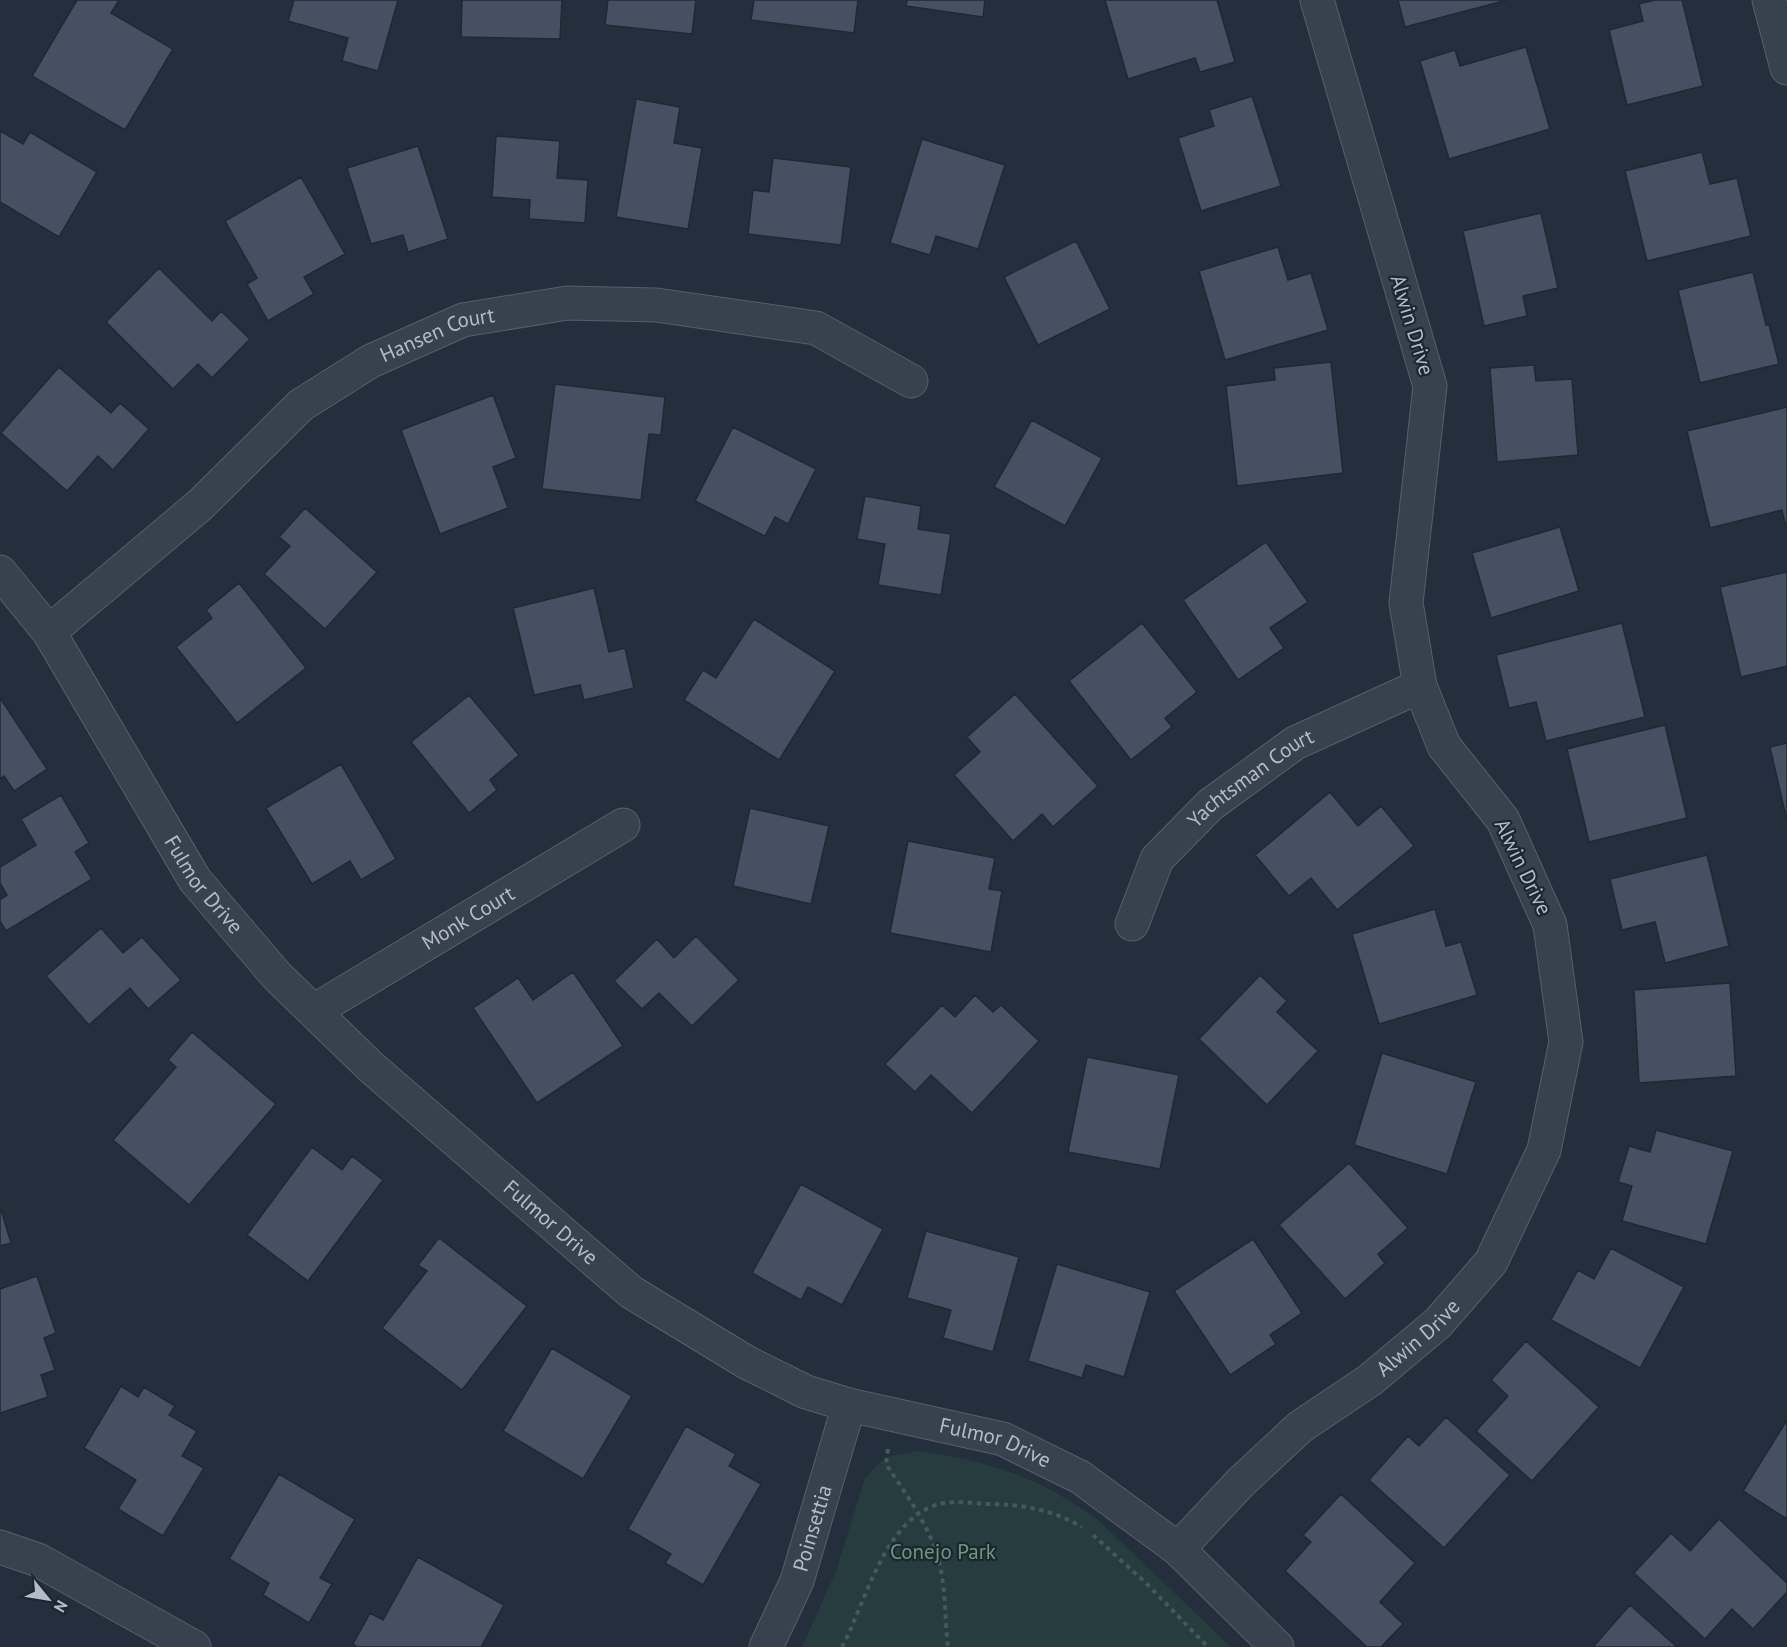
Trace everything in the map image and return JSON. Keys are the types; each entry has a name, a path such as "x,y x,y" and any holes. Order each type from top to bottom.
{"street":[{"name":"Alwin Drive","path":"1178,1549 1241,1482 1300,1427 1370,1380 1438,1323 1491,1262 1544,1150 1566,1042 1550,925 1503,820 1444,746 1420,686 1406,603 1430,386 1317,0"},
{"path":"1769,0 1787,68"},
{"name":"Hansen Court","path":"49,632 200,505 302,405 371,361 463,320 567,303 656,305 816,328 911,381"},
{"name":"Fulmor Drive","path":"0,572 49,632 195,880 277,976 372,1068 631,1293 746,1362 806,1392 849,1405 1003,1439 1080,1477 1178,1549 1277,1647"},
{"name":"Yachtsman Court","path":"1131,924 1157,859 1210,805 1294,743 1420,686"},
{"name":"Monk Court","path":"314,1011 623,825"},
{"name":"Poinsettia","path":"766,1647 797,1581 849,1405"},
{"path":"0,1547 38,1560 194,1647"}],"path":[{"path":"893,1414 886,1464 918,1512 938,1557 942,1576 948,1647"},
{"path":"842,1647 891,1540 918,1512 944,1503 1018,1504 1061,1515 1086,1529 1146,1583 1208,1647"}],"green space":[{"name":"Conejo Park","path":"917,1451 967,1460 1012,1473 1055,1492 1076,1505 1098,1520 1231,1647 802,1647 836,1571 865,1478 880,1462 891,1456"}],"building":[{"path":"77,0 119,0 111,13 173,49 125,130 32,76"},
{"path":"294,0 398,0 378,71 342,61 348,38 288,21"},
{"path":"462,0 562,0 560,39 461,37"},
{"path":"608,0 696,0 692,34 605,25"},
{"path":"754,0 858,0 854,33 751,20"},
{"path":"907,0 985,0 983,17 906,6"},
{"path":"1105,0 1217,0 1235,62 1200,72 1195,58 1128,79"},
{"path":"1398,0 1507,0 1405,27"},
{"path":"1655,0 1682,0 1703,86 1627,105 1609,30 1643,21 1639,4"},
{"path":"1526,47 1550,129 1449,159 1420,61 1455,50 1460,66"},
{"path":"1252,96 1281,186 1201,211 1178,138 1214,126 1209,110"},
{"path":"636,99 680,107 674,143 702,148 688,229 616,217"},
{"path":"0,131 23,144 30,132 97,172 59,237 0,202"},
{"path":"496,136 560,141 557,178 588,180 585,223 529,219 530,200 492,197"},
{"path":"922,139 1005,165 978,249 936,236 930,255 890,243"},
{"path":"418,146 448,239 408,252 403,235 371,244 347,168"},
{"path":"1702,152 1710,184 1737,178 1751,236 1647,261 1625,171"},
{"path":"773,158 851,167 841,245 748,234 753,190 769,192"},
{"path":"301,177 345,254 304,277 314,294 268,321 247,284 257,278 225,221"},
{"path":"1541,213 1558,288 1523,296 1527,316 1484,326 1463,231"},
{"path":"1076,241 1110,309 1038,345 1004,277"},
{"path":"1278,247 1288,280 1311,273 1328,330 1225,360 1199,271"},
{"path":"159,268 212,321 221,311 250,339 212,378 198,364 173,389 106,322"},
{"path":"1753,272 1766,325 1769,325 1779,364 1700,383 1678,290"},
{"path":"1331,362 1343,473 1237,486 1226,386 1275,380 1274,368"},
{"path":"1534,365 1536,381 1572,379 1578,455 1497,462 1490,368"},
{"path":"59,367 111,413 120,403 149,429 113,470 98,456 67,491 1,433"},
{"path":"555,384 665,397 661,435 649,434 641,500 542,489"},
{"path":"493,395 516,458 493,467 508,508 440,534 401,430"},
{"path":"1787,407 1787,523 1785,524 1782,510 1710,528 1687,431"},
{"path":"1032,420 1102,458 1065,526 994,487"},
{"path":"733,427 816,469 788,524 775,517 765,536 695,501"},
{"path":"865,496 921,506 918,529 951,534 941,595 878,585 885,544 857,539"},
{"path":"305,508 377,572 325,629 264,574 290,546 279,537"},
{"path":"1560,527 1579,591 1491,618 1472,553"},
{"path":"1266,542 1308,602 1270,628 1284,648 1238,680 1183,600"},
{"path":"1787,572 1787,666 1741,677 1720,587"},
{"path":"239,583 306,668 237,723 176,647 212,618 206,610"},
{"path":"594,588 609,652 625,648 634,688 584,700 580,685 534,695 513,608"},
{"path":"754,619 835,671 779,760 684,700 703,670 716,678"},
{"path":"1142,623 1197,692 1165,718 1172,727 1131,760 1069,681"},
{"path":"1622,623 1645,717 1546,741 1536,702 1509,708 1496,655"},
{"path":"1015,694 1098,786 1053,827 1042,814 1013,841 954,775 980,752 967,737"},
{"path":"469,695 519,755 490,780 497,790 469,813 411,742"},
{"path":"0,698 47,769 14,791 4,776 0,779"},
{"path":"1665,725 1687,818 1589,842 1567,749"},
{"path":"1787,743 1787,821 1770,747"},
{"path":"341,764 396,859 361,880 350,861 312,884 266,808"},
{"path":"1330,792 1358,826 1381,806 1414,846 1337,910 1311,878 1289,896 1255,855"},
{"path":"61,795 89,843 75,852 92,879 6,931 0,921 0,900 7,895 0,883 0,867 36,845 21,819"},
{"path":"750,808 829,826 811,904 733,886"},
{"path":"908,841 995,858 989,889 1002,891 991,952 890,933"},
{"path":"1707,855 1729,946 1665,963 1655,922 1622,930 1610,879"},
{"path":"1435,909 1446,946 1461,942 1477,995 1379,1024 1352,934"},
{"path":"101,928 123,953 142,937 181,980 148,1009 130,988 89,1025 46,976"},
{"path":"696,936 739,980 692,1026 659,993 642,1009 614,981 657,939 674,958"},
{"path":"573,972 623,1046 537,1103 473,1008 518,978 533,1000"},
{"path":"1260,975 1287,1001 1277,1012 1318,1051 1267,1105 1199,1039"},
{"path":"1730,983 1736,1076 1639,1083 1634,990"},
{"path":"975,995 993,1012 1001,1005 1039,1041 972,1113 931,1075 915,1092 885,1064 942,1005 955,1017"},
{"path":"192,1032 276,1104 189,1205 113,1140 176,1067 168,1060"},
{"path":"1382,1053 1476,1082 1447,1174 1354,1145"},
{"path":"1087,1057 1179,1075 1160,1169 1068,1152"},
{"path":"1656,1130 1733,1151 1706,1244 1622,1221 1632,1186 1618,1182 1629,1146 1650,1152"},
{"path":"312,1147 342,1170 352,1156 383,1180 308,1281 247,1235"},
{"path":"1349,1163 1408,1228 1378,1254 1385,1263 1345,1299 1279,1225"},
{"path":"801,1184 883,1229 842,1305 808,1287 801,1300 752,1273"},
{"path":"0,1206 11,1243 0,1246"},
{"path":"926,1231 1019,1257 993,1352 943,1338 951,1310 907,1298"},
{"path":"439,1238 527,1306 462,1390 382,1328 427,1271 418,1265"},
{"path":"1253,1239 1302,1313 1270,1335 1276,1344 1230,1375 1174,1291"},
{"path":"1611,1248 1684,1287 1640,1368 1551,1320 1578,1270 1594,1279"},
{"path":"1057,1264 1150,1292 1124,1377 1086,1365 1082,1378 1028,1361"},
{"path":"37,1276 56,1333 44,1338 55,1370 41,1375 48,1397 0,1413 0,1289"},
{"path":"1526,1341 1599,1407 1532,1481 1476,1431 1508,1396 1491,1380"},
{"path":"552,1348 632,1396 583,1479 503,1431"},
{"path":"121,1386 138,1397 144,1387 175,1406 169,1415 197,1431 182,1456 204,1468 163,1536 118,1509 136,1480 84,1448"},
{"path":"1446,1417 1510,1475 1444,1548 1369,1480 1408,1436 1419,1446"},
{"path":"1787,1420 1787,1519 1743,1491"},
{"path":"686,1426 736,1454 729,1466 761,1484 703,1585 665,1563 671,1554 628,1529"},
{"path":"279,1474 355,1519 320,1578 332,1584 309,1623 263,1595 269,1583 229,1559"},
{"path":"1341,1494 1415,1563 1380,1602 1403,1624 1381,1647 1367,1647 1285,1571 1311,1542 1303,1535"},
{"path":"1719,1519 1787,1583 1787,1592 1753,1629 1732,1609 1705,1639 1634,1573 1671,1533 1690,1551"},
{"path":"418,1557 504,1605 481,1647 357,1647 353,1644 370,1613 383,1620"},
{"path":"1630,1605 1677,1647 1593,1647"}]}
